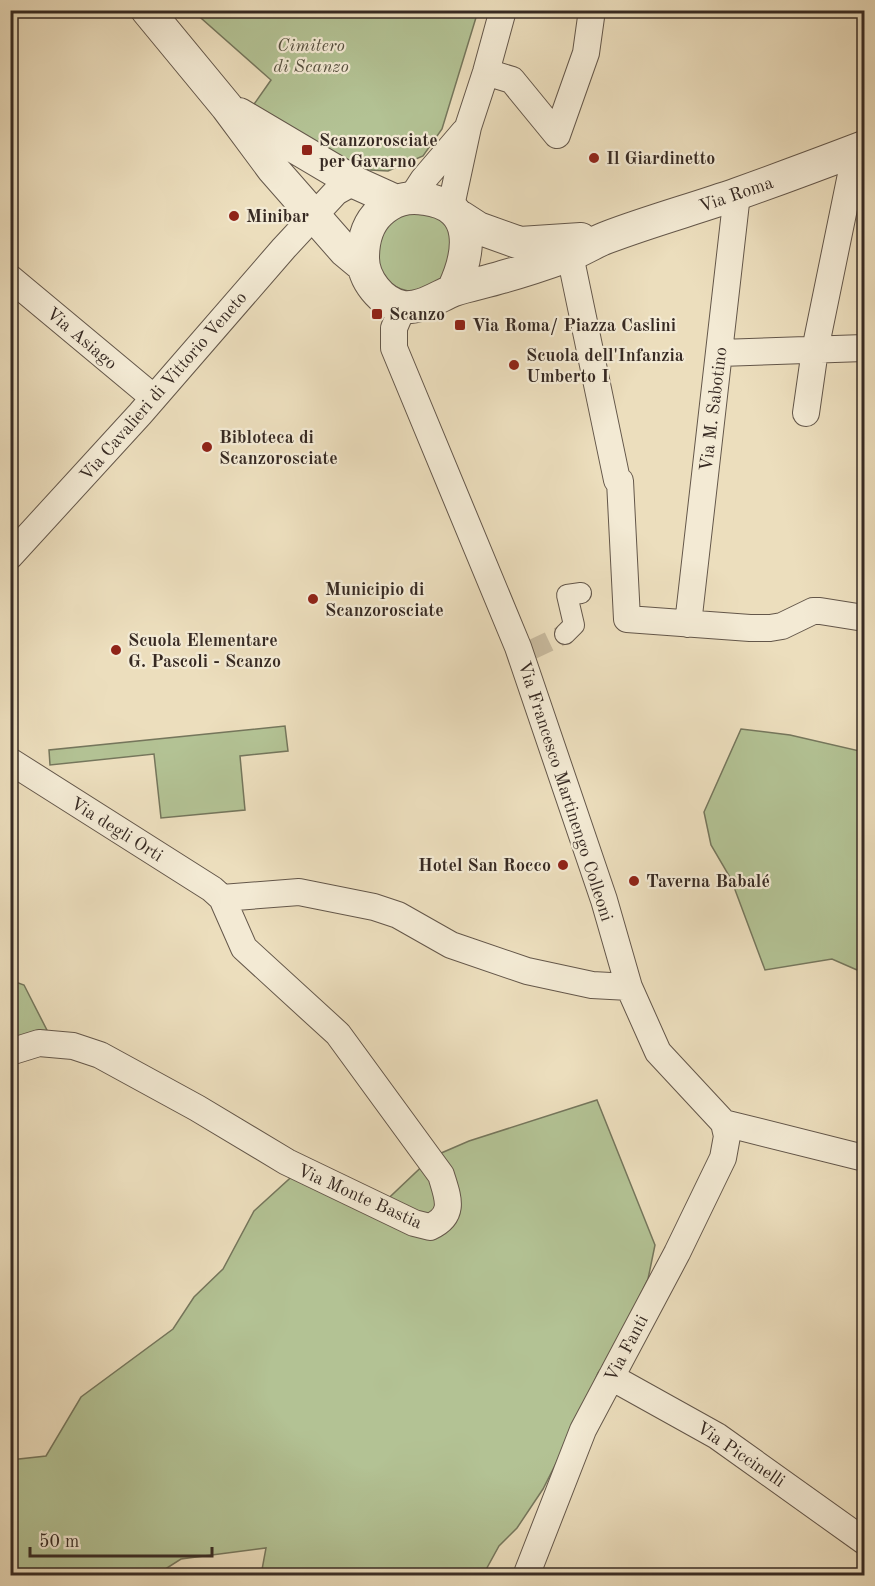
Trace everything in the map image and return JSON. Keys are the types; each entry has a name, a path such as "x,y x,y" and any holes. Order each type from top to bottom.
{"street":[{"path":"147,10 227,107 273,169 345,251 363,266 374,289 388,302 404,307 423,304 453,290 463,269 466,240 456,212 468,127 503,10"},
{"path":"486,72 512,80 557,135 586,53 592,10"},
{"path":"227,107 354,182 404,199 437,200 456,212"},
{"path":"363,266 363,245 367,229 378,213 404,199 468,127"},
{"path":"806,413 815,350 860,149"},
{"name":"Via Roma","path":"453,290 570,255 606,238 860,149"},
{"name":"Via Cavalieri di Vittorio Veneto","path":"14,544 154,398 284,248 336,192 354,182"},
{"name":"Via M. Sabotino","path":"688,624 737,194"},
{"name":"Via Roma","path":"456,212 478,228 520,243 606,238"},
{"path":"570,255 617,480 620,481 627,619 770,628 782,626 820,610 864,618"},
{"name":"Via Asiago","path":"10,278 154,398"},
{"name":"Via Francesco Martinengo Colleoni","path":"404,307 394,328 394,348 458,496 475,544 525,648 629,987 658,1052 724,1123"},
{"path":"720,353 864,348"},
{"path":"565,634 574,625 567,595 581,593"},
{"name":"Via degli Orti","path":"10,761 212,889 222,898"},
{"path":"222,898 299,892 374,907 398,915 451,945 527,971 592,985 629,987"},
{"name":"Via Monte Bastia","path":"10,1052 39,1043 73,1046 100,1055 197,1108 287,1162 321,1179 414,1223 430,1227 442,1222 448,1212 447,1194 441,1175 338,1034 244,948 222,898"},
{"path":"724,1123 864,1158"},
{"name":"Via Fanti","path":"526,1575 583,1430 677,1253 723,1158 726,1136 724,1123"},
{"name":"Via Piccinelli","path":"611,1377 717,1436 864,1541"}],"green space":[{"name":"Cimitero di Scanzo","path":"193,11 478,11 442,129 423,156 388,171 352,169 250,110 271,80"},
{"path":"411,211 437,217 450,229 450,272 431,288 413,291 401,289 390,283 378,262 377,249 379,237 386,224"},
{"path":"285,726 288,751 240,756 245,810 161,818 154,754 50,765 49,750"},
{"path":"741,729 790,735 864,752 864,973 832,959 765,970 731,879 711,845 704,812"},
{"path":"10,980 24,985 53,1042 11,1064"},
{"path":"597,1100 655,1245 648,1279 609,1359 598,1373 581,1414 543,1489 517,1528 499,1546 483,1575 261,1575 266,1548 181,1559 156,1575 11,1575 10,1460 46,1456 81,1397 173,1329 194,1297 223,1269 254,1211 298,1171 376,1210 432,1157 469,1141"}],"tunnel":[{"path":"531,650 565,634"}],"place":[{"name":"Scanzorosciate per Gavarno","path":"307,150"},
{"name":"Il Giardinetto","path":"594,158"},
{"name":"Minibar","path":"234,216"},
{"name":"Scanzo","path":"377,314"},
{"name":"Via Roma/ Piazza Caslini","path":"460,325"},
{"name":"Scuola dell'Infanzia Umberto I","path":"514,365"},
{"name":"Bibloteca di Scanzorosciate","path":"207,447"},
{"name":"Municipio di Scanzorosciate","path":"313,599"},
{"name":"Scuola Elementare G. Pascoli - Scanzo","path":"116,650"},
{"name":"Hotel San Rocco","path":"563,865"},
{"name":"Taverna Babalé","path":"634,881"}]}
